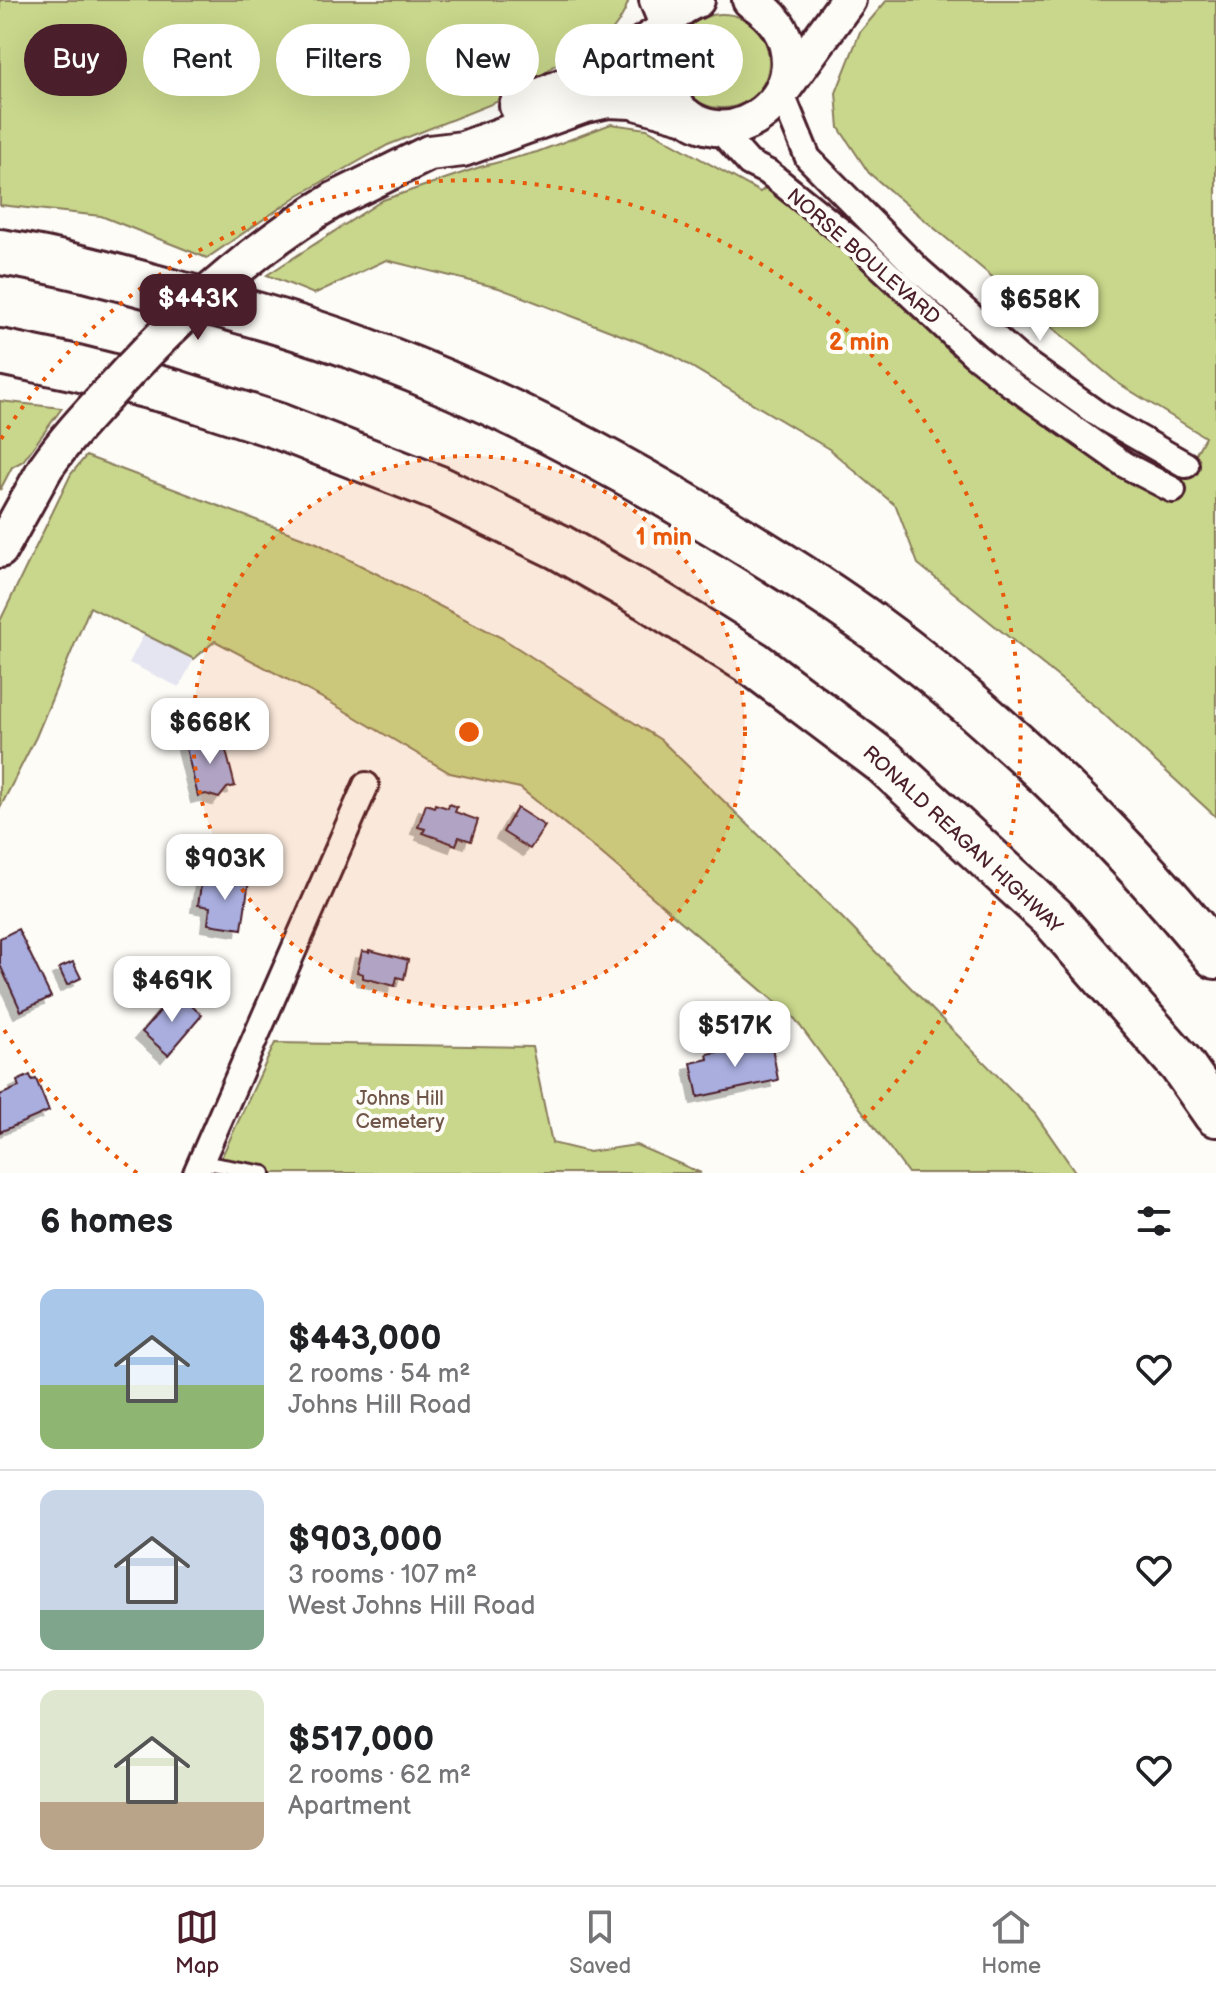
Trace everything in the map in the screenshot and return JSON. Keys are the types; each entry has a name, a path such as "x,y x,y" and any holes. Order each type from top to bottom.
{"highway":[{"path":"0,252 105,274 255,314 383,357 525,419 629,473 821,592 930,670 1010,740 1108,834 1216,956"},
{"name":"RONALD REAGAN HIGHWAY","path":"0,352 173,392 293,431 437,488 559,547 676,615 754,664 884,762 1053,918 1181,1064 1216,1114"}],"main road":[{"path":"0,550 61,445 136,363 203,297 252,255 334,200 429,153 460,128 558,90 604,68 661,20 675,15 697,0"},
{"path":"750,0 767,10 780,26 788,46 789,67 782,90"},
{"path":"429,153 463,149 582,106 608,100 646,103 701,122 737,126 756,118 773,105 848,0"},
{"path":"661,20 657,68 662,87 672,103 701,122"}],"street":[{"name":"NORSE BOULEVARD","path":"782,90 808,158 919,270 1019,358 1102,417 1186,465"},
{"name":"NORSE BOULEVARD","path":"701,122 749,163 769,173 857,244 973,354 1012,385 1125,465 1173,490"},
{"path":"199,1167 366,785"}],"lane":[{"path":"199,1167 264,1173"}],"shaded area":[{"path":"144,634 194,659 179,687 129,663"}],"green space":[{"path":"0,0 629,0 617,24 555,24 555,65 539,80 539,24 426,24 426,96 511,96 388,145 299,195 207,258 101,216 0,205"},
{"path":"887,0 1216,0 1216,817 1098,709 918,564 896,506 829,449 670,354 499,288 386,260 314,294 267,275 383,200 480,167 537,152 611,124 647,129 760,192 768,186 806,213 953,346 1045,423 1170,501 1205,437 1118,383 869,173 839,128 836,93 860,32"},
{"path":"722,14 740,17 761,35 768,52 766,79 755,94 740,105 713,107 691,96 743,96 743,24 694,24 704,17"},
{"path":"0,401 62,408 23,461 12,467 0,490"},
{"path":"86,456 317,543 502,638 661,740 803,878 1035,1114 1076,1173 908,1173 795,1019 520,788 450,773 328,701 215,641 194,659 90,607 36,737 0,808 0,621 71,474"},
{"name":"Johns Hill Cemetery","path":"275,1043 532,1047 552,1143 589,1152 636,1145 701,1173 214,1173"}],"building":[{"path":"222,735 235,786 227,788 219,798 206,794 198,796 185,744"},
{"path":"426,804 448,808 449,804 457,807 455,812 478,820 471,841 459,837 456,845 423,833 425,829 418,827"},
{"path":"517,808 545,826 530,849 503,832"},
{"path":"202,879 236,884 237,880 249,881 242,929 208,924 210,907 198,905"},
{"path":"18,929 51,997 21,1011 0,965 0,938"},
{"path":"362,951 408,960 404,979 397,977 395,986 363,978 363,974 357,972"},
{"path":"73,962 81,978 67,985 59,968"},
{"path":"176,992 202,1015 168,1055 142,1032"},
{"path":"771,1041 778,1080 698,1097 691,1063 708,1059 707,1054"},
{"path":"30,1075 32,1080 36,1079 49,1111 0,1132 0,1095 19,1087 17,1081"}]}
